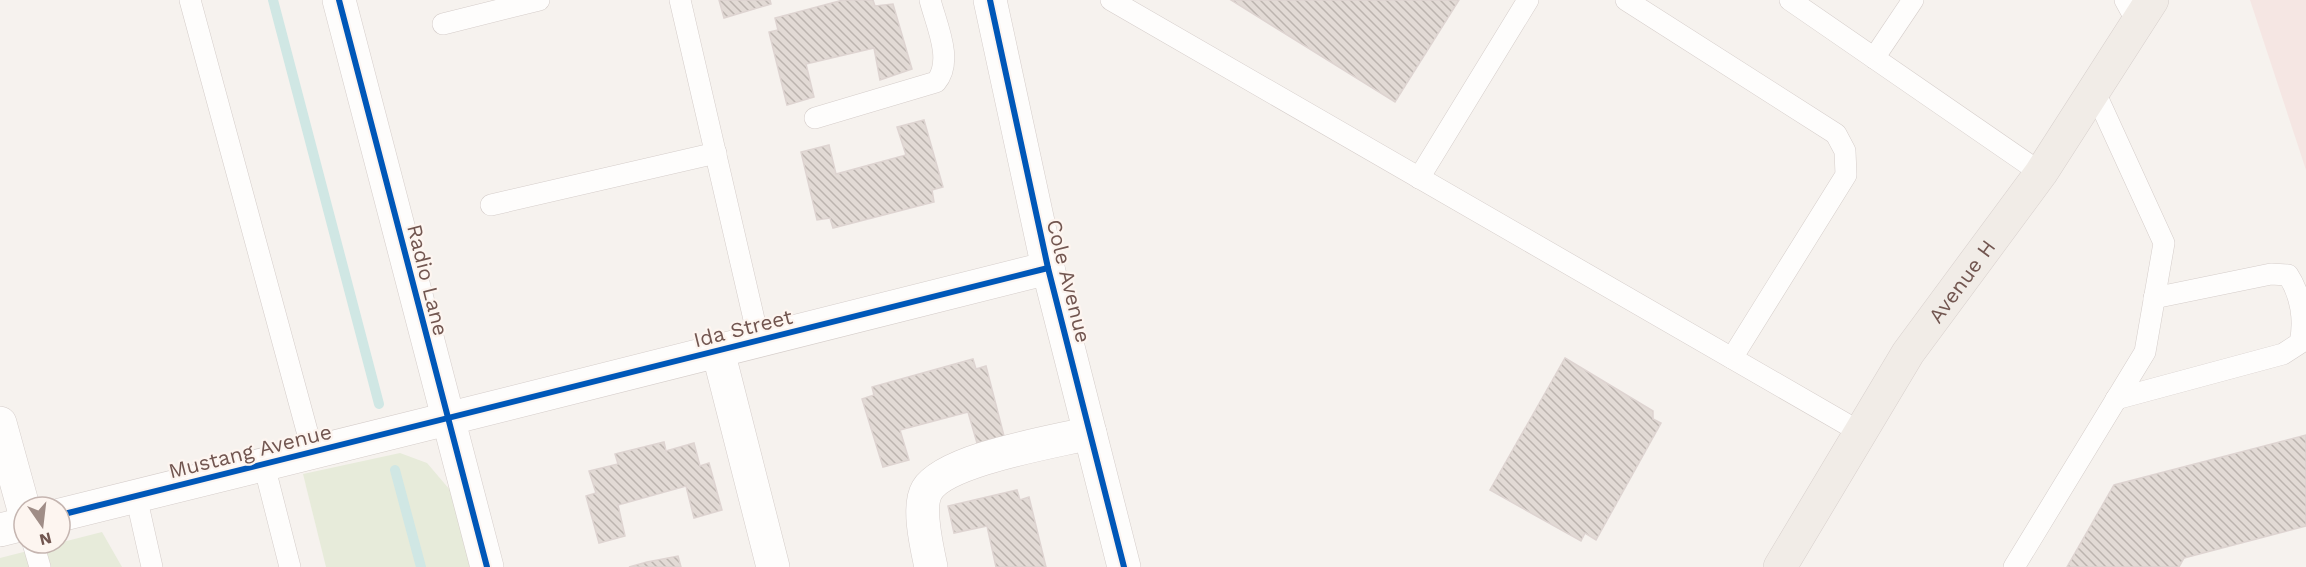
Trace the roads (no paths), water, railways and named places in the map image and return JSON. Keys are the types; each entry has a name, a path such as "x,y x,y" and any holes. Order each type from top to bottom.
{"main road":[{"name":"Avenue H","path":"1780,567 1908,353 2041,173 2094,90 2138,7"}],"street":[{"name":"Radio Lane","path":"339,0 487,567"},
{"name":"Cole Avenue","path":"990,0 1048,268 1124,567"},
{"name":"Ida Street","path":"447,419 1048,268"},
{"path":"718,351 773,567"},
{"name":"Mustang Avenue","path":"72,512 447,419"},
{"path":"0,423 20,495"},
{"path":"931,567 922,518 927,490 946,473 976,461 1090,433"}],"lane":[{"path":"190,0 313,453"},
{"path":"443,24 539,0"},
{"path":"680,0 759,341"},
{"path":"815,118 936,81 943,73 944,58 930,0"},
{"path":"1111,0 1860,432"},
{"path":"1419,178 1528,0"},
{"path":"1626,0 1836,134 1845,151 1846,175 1732,358"},
{"path":"1790,0 2041,173"},
{"path":"1874,58 1913,0"},
{"path":"2014,567 2145,352 2164,243 2094,90"},
{"path":"491,205 716,153"},
{"path":"2116,399 2283,354 2300,343 2304,327 2296,289 2288,275 2271,274 2154,298"},
{"path":"264,465 290,567"},
{"path":"136,496 152,567"}],"waterway":[{"path":"273,0 379,404"},
{"path":"395,470 421,567"}]}
